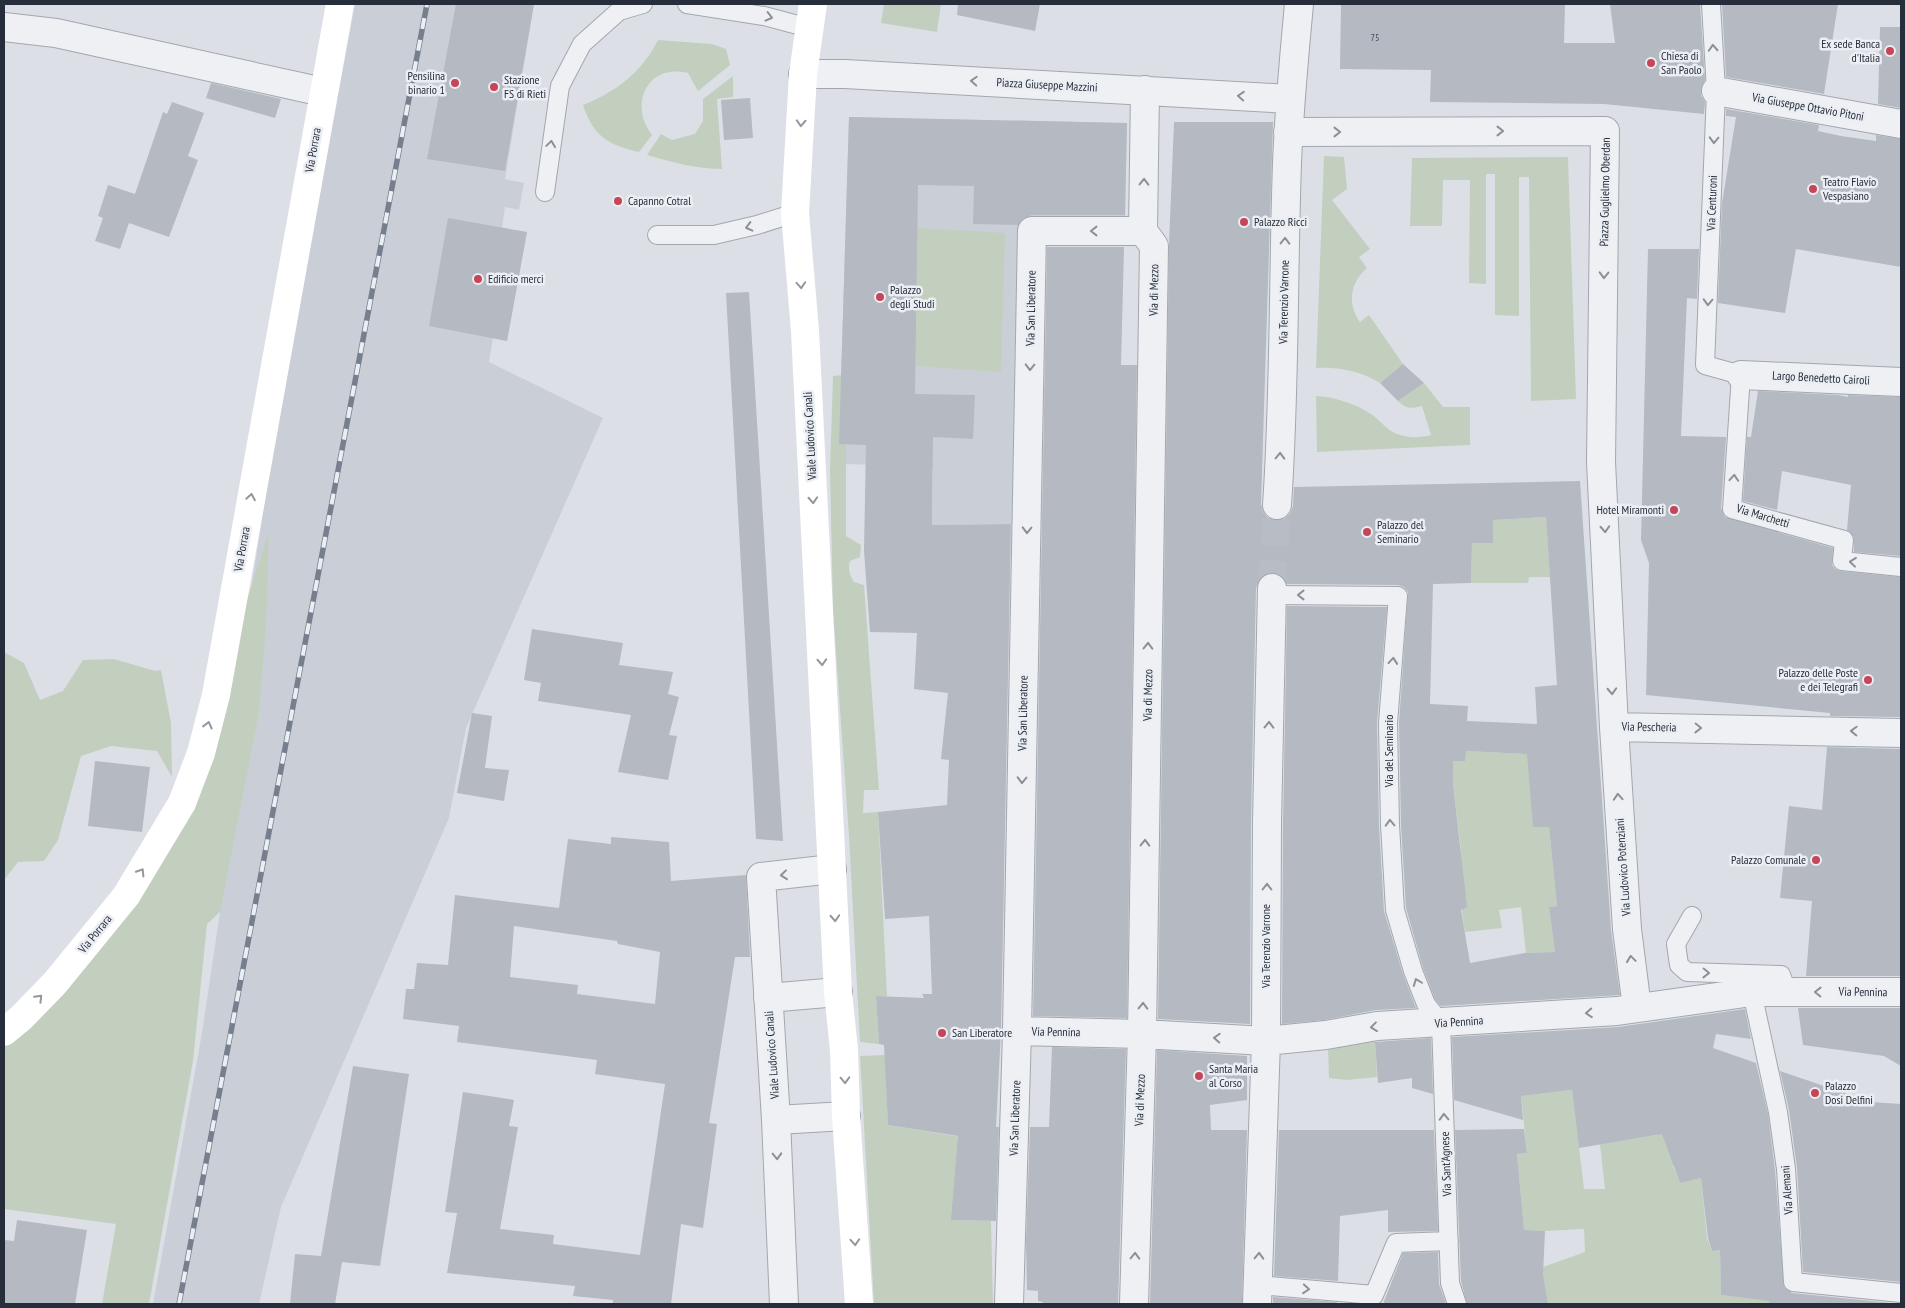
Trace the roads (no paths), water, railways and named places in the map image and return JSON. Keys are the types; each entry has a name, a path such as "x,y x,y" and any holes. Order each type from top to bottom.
{"street":[{"name":"Via Porrara","path":"4,1032 21,1018 55,983 126,896 182,803 201,753 216,694 340,4"},
{"name":"Via Terenzio Varrone","path":"1277,505 1282,400 1288,132 1299,4"},
{"name":"Viale Ludovico Canali","path":"811,16 803,74 795,213 805,331 838,992 844,1050 846,1116 859,1304"},
{"path":"4,27 56,33 323,92"},
{"name":"Piazza Giuseppe Mazzini","path":"803,74 845,74 1290,99"},
{"path":"1142,231 1145,90"},
{"name":"Via Giuseppe Ottavio Pitoni","path":"1716,91 1901,124"},
{"name":"Piazza Guglielmo Oberdan","path":"1288,132 1605,131 1603,480"},
{"name":"Via San Liberatore","path":"1009,1304 1017,1031 1032,231 1142,231"},
{"name":"Via di Mezzo","path":"1134,1304 1142,1034 1154,246 1142,231"},
{"name":"Largo Benedetto Cairoli","path":"1741,374 1901,382"},
{"name":"Via Pescheria","path":"1603,480 1614,727 1901,733"},
{"name":"Via Terenzio Varrone","path":"1257,1294 1266,1041 1267,823 1272,591"},
{"name":"Via Ludovico Potenziani","path":"1614,727 1627,929 1637,1008"},
{"name":"Viale Ludovico Canali","path":"784,1304 776,1120 760,877 832,869"},
{"path":"768,998 838,992"},
{"name":"Via Pennina","path":"1017,1031 1142,1034 1266,1041 1326,1035 1377,1026 1617,1011 1752,992 1901,992"},
{"path":"776,1120 846,1116"}],"lane":[{"path":"545,192 560,86 582,44 619,11 643,4"},
{"path":"687,4 764,16 811,16"},
{"name":"Via Centuroni","path":"1711,4 1716,91 1705,365 1741,374"},
{"path":"657,235 714,235 757,225 795,213"},
{"name":"Via Marchetti","path":"1741,374 1732,509 1844,540 1842,561 1901,567"},
{"name":"Via del Seminario","path":"1272,591 1398,596 1388,724 1390,824 1395,910 1413,972 1426,1004 1441,1023"},
{"path":"1692,916 1676,944 1679,965 1687,972 1781,975 1788,991"},
{"name":"Via Alemani","path":"1752,992 1779,1122 1786,1170 1793,1282 1901,1294"},
{"name":"Via Sant'Agnese","path":"1441,1023 1450,1282 1457,1304"},
{"path":"1257,1294 1374,1295 1396,1243 1449,1241"}],"tunnel":[{"path":"1272,588 1277,505"}],"railway":[{"path":"179,1304 427,4"}],"place":[{"name":"Ex sede Banca d'Italia","path":"1890,51"},
{"name":"Chiesa di San Paolo","path":"1651,63"},
{"name":"Pensilina binario 1","path":"455,83"},
{"name":"Stazione FS di Rieti","path":"494,87"},
{"name":"Teatro Flavio Vespasiano","path":"1813,189"},
{"name":"Capanno Cotral","path":"618,201"},
{"name":"Palazzo Ricci","path":"1244,222"},
{"name":"Edificio merci","path":"478,279"},
{"name":"Palazzo degli Studi","path":"880,297"},
{"name":"Hotel Miramonti","path":"1674,510"},
{"name":"Palazzo del Seminario","path":"1367,532"},
{"name":"Palazzo delle Poste e dei Telegrafi","path":"1868,680"},
{"name":"Palazzo Comunale","path":"1816,860"},
{"name":"San Liberatore","path":"942,1033"},
{"name":"Santa Maria al Corso","path":"1199,1076"},
{"name":"Palazzo Dosi Delfini","path":"1815,1093"}]}
